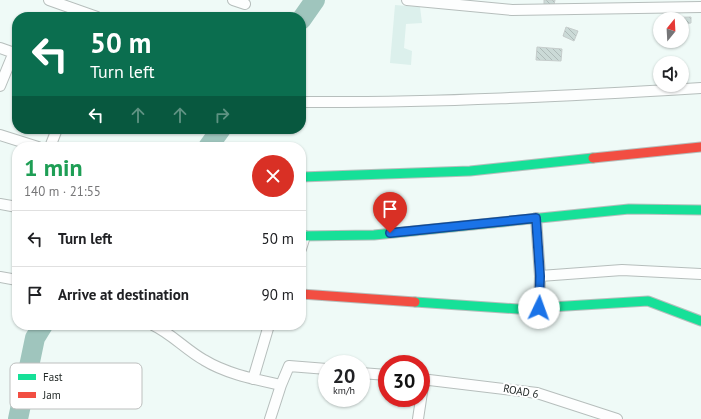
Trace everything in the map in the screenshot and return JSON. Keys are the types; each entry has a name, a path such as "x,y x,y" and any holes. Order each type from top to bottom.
{"street":[{"path":"49,0 83,12"},
{"path":"233,0 245,4"},
{"path":"407,0 513,5 597,4 701,7"},
{"path":"0,48 12,52"},
{"path":"0,86 12,60"},
{"path":"306,102 363,103 701,88"},
{"path":"0,135 22,142"},
{"path":"306,178 470,171 701,147"},
{"path":"0,204 12,206"},
{"path":"306,236 374,235 629,209 701,210"},
{"path":"536,218 540,276 539,308"},
{"path":"540,276 622,270 701,274"},
{"path":"0,277 12,279"},
{"path":"306,294 518,309 648,300 701,321"},
{"path":"164,330 204,360 239,376 281,385"},
{"path":"253,379 268,330"},
{"path":"270,419 281,385 290,366 318,369"},
{"name":"ROAD 6","path":"430,380 537,393 601,416 617,419"},
{"path":"418,419 419,407"}],"shaded area":[{"path":"395,5 420,7 422,23 406,24 404,48 412,51 411,65 390,63"}],"building":[{"path":"544,0 555,0 554,5 544,4"},
{"path":"689,17 691,17 691,23 689,23"},
{"path":"566,27 578,31 574,41 563,36"},
{"path":"537,47 562,49 561,61 536,60"}],"waterway":[{"path":"306,13 315,0"},
{"path":"212,142 217,134"},
{"path":"30,363 35,338 40,330"},
{"path":"18,419 20,409"}],"traffic: fast":[{"path":"306,177 470,171 593,158"},
{"path":"306,236 374,235 629,209 701,210"},
{"path":"415,302 518,309 648,301 701,321"}],"traffic: jam":[{"path":"593,158 701,147"},
{"path":"306,294 415,302"}],"route":[{"path":"390,233 536,218 540,276 539,308"}]}
